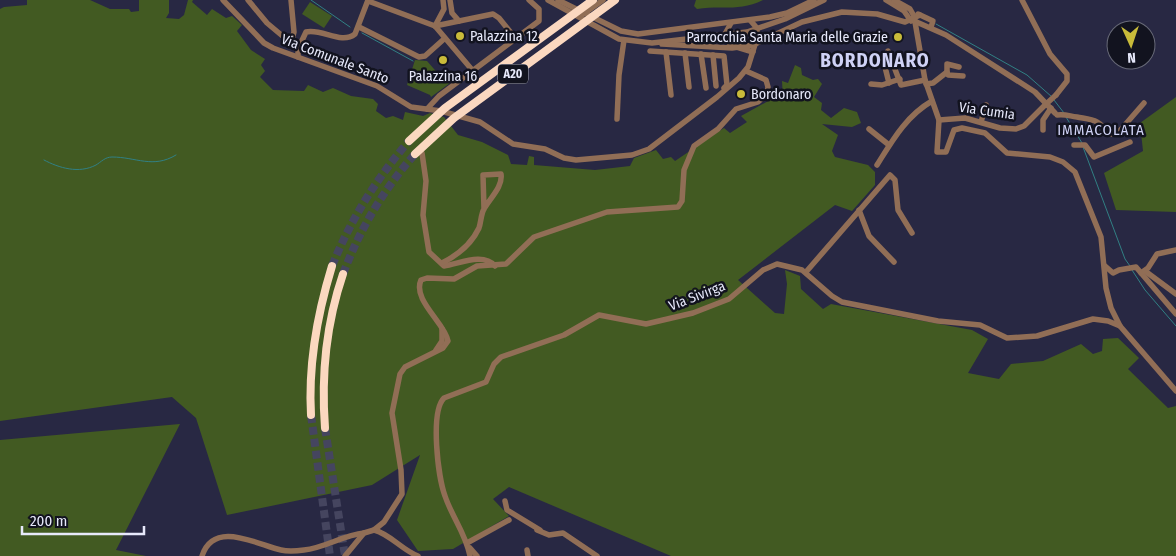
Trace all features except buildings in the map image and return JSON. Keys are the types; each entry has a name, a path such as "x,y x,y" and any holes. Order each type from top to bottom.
{"highway":[{"name":"A20","path":"409,141 445,108 593,0"},
{"name":"A20","path":"418,153 454,118 616,0"},
{"path":"310,415 313,344 321,301 332,266"},
{"path":"326,428 324,398 325,353 342,277"}],"street":[{"name":"Via Comunale Santo","path":"223,0 268,46 377,86 411,107 447,112 480,122 506,140 519,146 546,149 573,161 632,154 655,145 717,97 746,71"},
{"path":"248,0 267,23 298,49"},
{"path":"291,0 294,32 291,42"},
{"path":"298,58 298,49 306,32 315,31 348,38 355,34 368,0 435,26 493,14 499,18 516,39"},
{"path":"435,26 444,9 443,0"},
{"path":"450,0 452,13 459,22"},
{"path":"427,109 439,96 540,19 539,9 528,0"},
{"path":"548,0 621,31 638,34 731,23 783,14 814,0"},
{"path":"558,0 624,40 732,48 753,52"},
{"path":"582,15 603,0"},
{"path":"652,43 725,36 757,30 824,0"},
{"path":"886,0 914,16"},
{"path":"894,0 914,16 1035,92 1055,112 1094,119 1100,122 1108,134 1117,134 1123,129 1127,121 1144,103"},
{"name":"Via Cumia","path":"939,120 962,118 1004,129 1018,129 1056,95 1067,81 1067,74 1050,54 1022,0"},
{"path":"732,48 756,44 802,22 838,13 857,12 888,16 905,22 914,16"},
{"path":"914,16 917,37 930,84 932,101 939,120 936,147 939,153 947,150 954,130 965,128 988,134 1007,152 1050,157 1071,168 1077,176 1101,237 1108,298 1120,326 1176,391"},
{"path":"202,556 210,543 225,538 246,538 280,550 295,551 314,548 374,530 387,519 402,494 401,470 392,412 398,379 405,366 433,353 441,344 442,329 422,296 419,287 420,280 454,278 477,266 494,266 510,262 526,244 539,235 607,212 678,207 682,201 684,170 692,149 703,138 716,131 736,109 761,100 767,94 766,80 746,71 756,44 757,30 750,20"},
{"path":"731,23 725,36 732,48"},
{"path":"435,26 444,39 473,71"},
{"path":"359,27 419,57 425,56 444,39"},
{"path":"617,118 619,75 624,40"},
{"path":"650,50 724,56 727,85 717,93 717,97"},
{"path":"888,51 901,85 930,84 947,72"},
{"path":"666,52 672,95"},
{"path":"685,53 689,87"},
{"path":"701,54 706,88"},
{"path":"713,55 716,86"},
{"path":"889,82 885,66 892,62"},
{"path":"947,72 947,64 959,67"},
{"path":"715,72 726,73 740,78"},
{"path":"947,72 948,75 963,76"},
{"path":"871,84 900,79"},
{"path":"877,165 889,145 916,112 932,101"},
{"path":"981,122 986,105"},
{"path":"1043,130 1043,120 1055,112"},
{"path":"869,129 889,145"},
{"path":"1074,145 1085,145 1094,157 1130,142"},
{"path":"418,153 426,181 423,221 429,252 444,266 470,260 484,260 492,262 494,266"},
{"path":"442,263 457,256 467,246 479,228 484,209 483,174 502,174 492,200 484,209"},
{"path":"806,272 890,175 896,180 898,210 912,233"},
{"path":"859,210 869,236 894,262"},
{"path":"1143,272 1156,254 1176,250"},
{"name":"Via Sivirga","path":"470,556 468,545 448,504 441,483 437,417 439,405 444,398 486,382 494,364 501,357 564,335 595,317 606,316 638,324 655,324 729,299 763,270 772,265 793,266 806,272 832,296 842,302 938,321 980,325 1007,338 1037,336 1087,320 1105,320 1120,326"},
{"path":"1105,266 1113,273 1136,266 1176,294"},
{"path":"1143,272 1176,314"},
{"path":"505,501 508,510 529,522 544,534"},
{"path":"478,556 468,545 509,520"},
{"path":"374,530 380,532 408,552 418,556"},
{"path":"537,530 544,534 563,533 597,556"},
{"path":"345,556 364,533"}],"green space":[{"path":"27,0 90,0 110,9 129,9 131,12 139,11 139,0 169,0 169,13 166,18 179,19 184,15 188,0 193,0 192,2 207,15 212,9 226,18 232,16 242,25 237,31 251,50 265,59 261,65 265,71 260,77 273,90 304,91 308,85 323,92 333,88 351,96 373,99 378,104 376,111 386,118 393,116 403,120 405,112 423,116 430,113 444,117 458,135 482,142 508,155 511,164 527,165 529,156 534,157 534,165 595,170 630,166 634,158 656,150 663,159 671,157 675,161 724,128 730,133 747,122 741,116 770,100 783,99 782,81 788,83 795,65 801,68 802,75 813,80 818,79 822,84 814,97 822,103 821,110 831,118 844,108 857,112 861,123 852,127 822,124 838,135 832,151 835,157 868,165 875,172 875,185 852,211 835,205 738,280 775,313 784,314 787,284 785,270 800,276 801,289 823,309 831,304 972,330 988,339 968,373 999,379 1011,364 1043,361 1081,344 1093,354 1102,351 1103,339 1118,338 1139,358 1128,369 1168,408 1176,406 1176,556 671,556 509,487 493,499 509,516 453,549 418,551 397,520 420,455 372,485 227,515 196,418 172,397 0,421 0,9 27,5"},
{"path":"696,0 763,0 746,6 697,9 694,6"},
{"path":"310,2 332,16 324,28 302,14"},
{"path":"415,60 427,61 441,77 446,77 450,83 431,97 407,85"},
{"path":"1176,97 1176,212 1116,210 1104,173 1143,151 1140,123"},
{"path":"180,424 116,550 146,556 0,556 0,440"}],"waterway":[{"path":"311,0 350,27"},
{"path":"936,24 1027,75 1052,97"},
{"path":"362,33 413,61"},
{"path":"1054,100 1064,113"},
{"path":"1066,117 1082,143"},
{"path":"1083,147 1125,259 1130,266"},
{"path":"44,160 69,169 83,169 90,168 110,157 152,162 168,159 176,155"},
{"path":"1132,270 1145,290 1176,326"}],"tunnel":[{"path":"332,266 347,232 365,200 409,141"},
{"path":"343,274 357,241 373,211 415,154"},
{"path":"311,415 330,556"},
{"path":"325,428 345,556"}],"place":[{"name":"Palazzina 12","path":"460,36"},
{"name":"Parrocchia Santa Maria delle Grazie","path":"898,37"},
{"name":"Palazzina 16","path":"443,60"},
{"name":"Bordonaro","path":"741,94"}],"district":[{"name":"BORDONARO","path":"875,60"},
{"name":"IMMACOLATA","path":"1101,130"}]}
